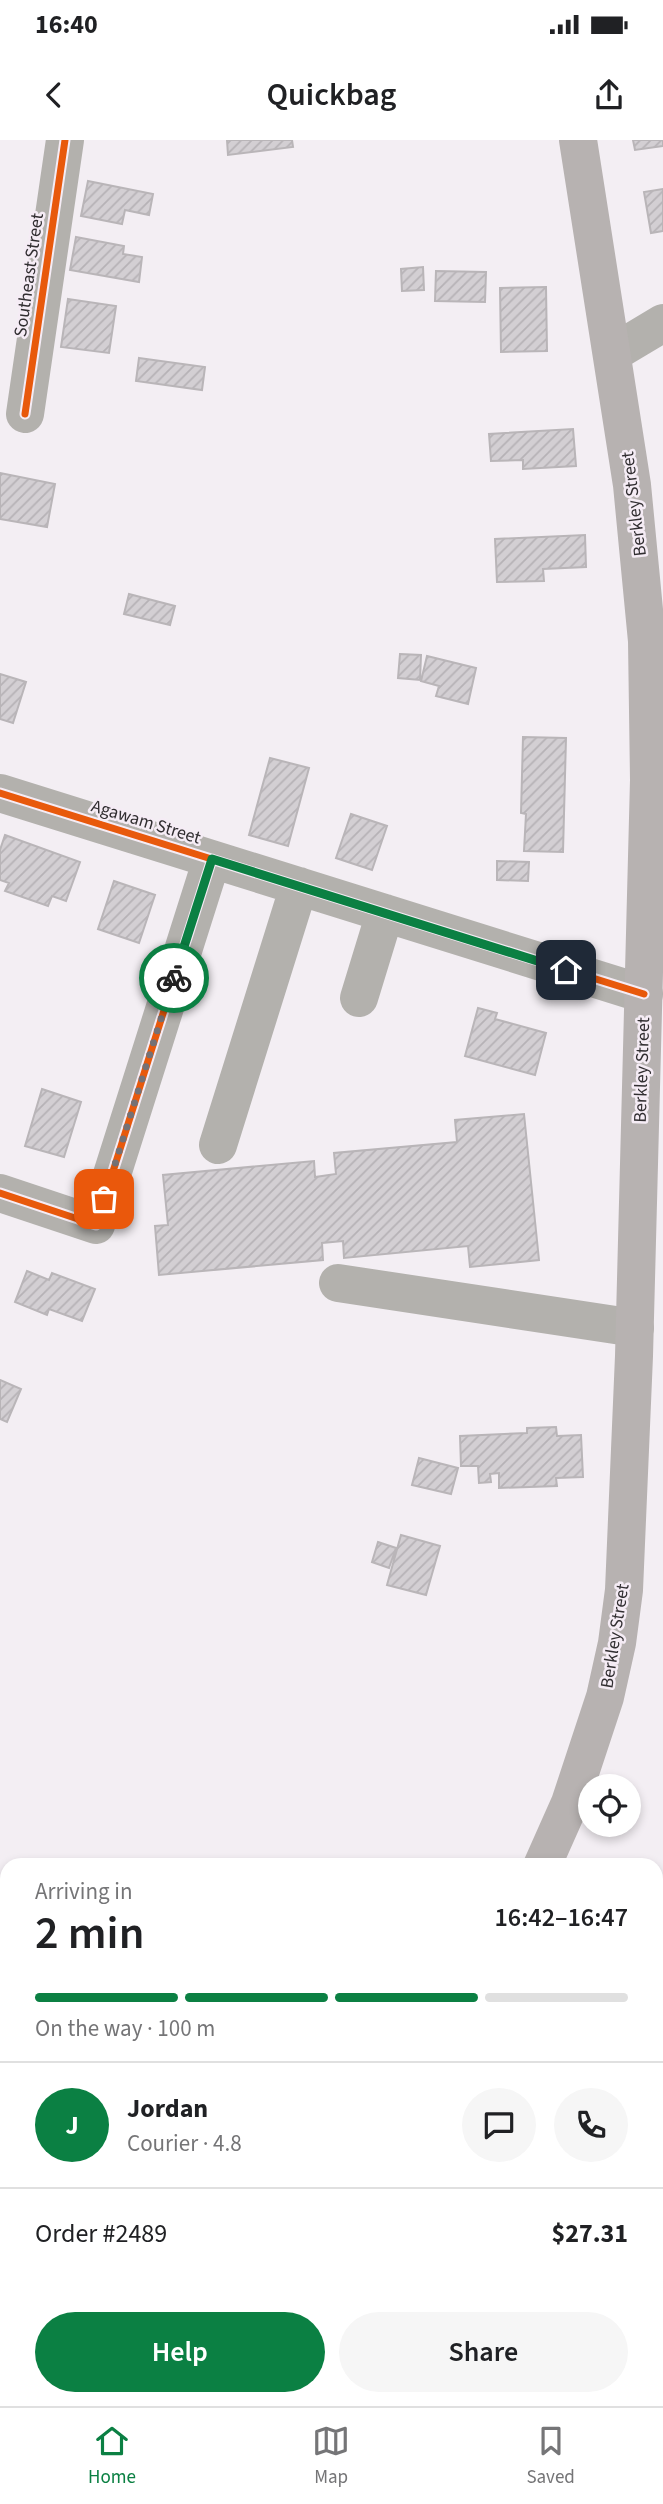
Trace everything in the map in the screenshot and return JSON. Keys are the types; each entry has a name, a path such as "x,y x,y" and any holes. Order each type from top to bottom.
{"main road":[{"name":"Berkley Street","path":"545,1858 589,1750 617,1643 625,1563 656,780 645,609 632,485 578,140"}],"street":[{"name":"Southeast Street","path":"25,414 65,140"},
{"path":"613,353 663,323"},
{"name":"Agawam Street","path":"0,793 385,913 650,980"},
{"path":"0,1193 96,1225 212,859"},
{"path":"218,1144 299,886"},
{"path":"359,998 385,913"},
{"path":"338,1283 635,1328"}],"building":[{"path":"227,140 292,140 293,147 228,155"},
{"path":"633,140 663,140 663,146 635,150"},
{"path":"88,181 153,194 149,215 125,210 122,224 81,216"},
{"path":"663,189 663,231 651,233 644,192"},
{"path":"76,237 124,246 123,254 142,257 139,282 70,270"},
{"path":"423,267 424,290 402,291 401,269"},
{"path":"436,271 486,272 485,302 435,301"},
{"path":"546,287 547,351 501,352 500,288"},
{"path":"68,299 116,306 109,353 61,347"},
{"path":"139,358 205,367 202,390 136,381"},
{"path":"573,429 576,466 523,469 523,460 491,461 489,434"},
{"path":"0,473 55,484 47,527 0,519"},
{"path":"585,535 586,567 543,569 544,581 497,582 495,539"},
{"path":"129,594 175,606 170,625 124,614"},
{"path":"400,654 421,655 420,680 398,678"},
{"path":"427,656 476,668 468,704 436,696 439,686 421,681"},
{"path":"0,674 26,682 13,723 0,719"},
{"path":"523,737 566,738 563,852 524,851 526,814 521,813"},
{"path":"270,758 309,768 288,846 249,835"},
{"path":"351,814 387,826 372,870 336,858"},
{"path":"5,835 80,862 66,901 52,896 48,906 5,891 9,883 0,880 0,850"},
{"path":"497,861 529,862 528,881 497,880"},
{"path":"114,881 155,895 139,943 98,929"},
{"path":"478,1008 497,1013 495,1019 546,1033 535,1075 465,1056"},
{"path":"42,1089 81,1102 64,1157 25,1146"},
{"path":"524,1114 539,1260 470,1267 468,1246 344,1258 343,1241 322,1243 323,1260 159,1275 155,1226 168,1225 163,1175 314,1161 315,1177 336,1174 334,1153 457,1142 455,1120"},
{"path":"27,1271 49,1280 52,1273 95,1289 82,1321 49,1309 47,1315 15,1302"},
{"path":"0,1380 21,1389 7,1422 0,1419"},
{"path":"556,1427 557,1436 581,1435 583,1477 556,1478 557,1486 499,1488 499,1473 490,1474 491,1482 479,1483 478,1466 461,1466 460,1436 527,1433 527,1428"},
{"path":"419,1458 458,1468 451,1494 412,1485"},
{"path":"401,1535 440,1546 426,1595 387,1585"},
{"path":"378,1542 396,1548 389,1568 372,1562"}],"cycle path":[{"path":"25,414 65,140"},
{"path":"0,793 644,994"},
{"path":"0,1193 96,1225 212,859"}],"way so far":[{"path":"104,1199 174,978"}],"route":[{"path":"174,978 212,859 566,970"}]}
